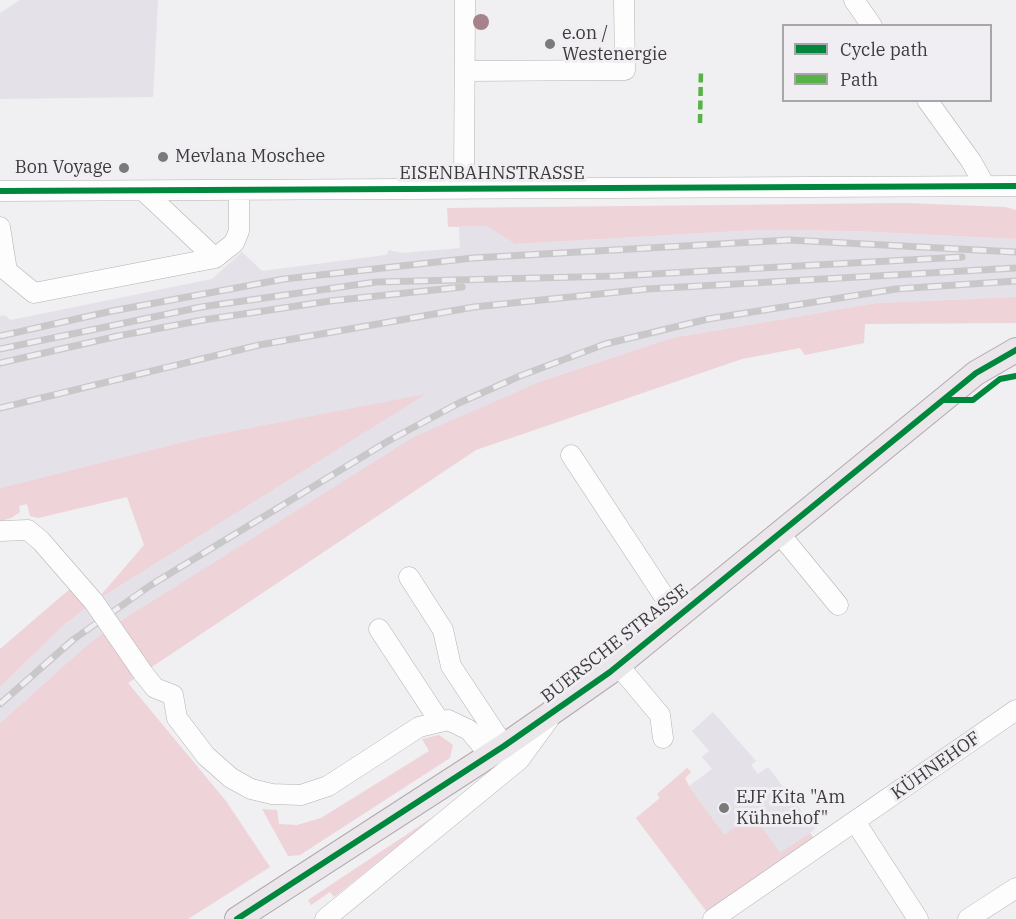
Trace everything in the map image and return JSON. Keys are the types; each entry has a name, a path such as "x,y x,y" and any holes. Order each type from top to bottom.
{"main road":[{"name":"BUERSCHE STRASSE","path":"237,919 554,712 618,665 990,363 1016,350"},
{"path":"990,363 1016,362"}],"street":[{"path":"464,189 465,0"},
{"path":"465,70 625,70 624,0"},
{"path":"854,0 871,24"},
{"path":"928,102 971,161 985,186"},
{"name":"EISENBAHNSTRASSE","path":"0,191 146,193 1016,186"},
{"path":"0,227 8,271 34,293 215,258 234,243 239,231 239,192"},
{"path":"146,193 215,258"},
{"path":"571,455 677,616"},
{"path":"0,531 28,530 41,540 94,602 155,688 173,694 177,718 206,756 231,778 251,789 272,794 301,795 328,786 419,727 448,720 469,730 496,750"},
{"path":"779,533 838,605"},
{"path":"409,578 443,630 451,666 496,750"},
{"path":"379,629 440,722"},
{"path":"618,665 660,715 663,738"},
{"name":"KÜHNEHOF","path":"713,919 1016,710"},
{"name":"BUERSCHE STRASSE","path":"325,919 519,760 554,712"},
{"path":"856,822 918,919"},
{"path":"968,919 1016,888"}],"shaded area":[{"path":"20,0 158,0 153,97 0,99 0,13"},
{"path":"906,203 1005,207 1016,210 1016,239 853,231 756,230 515,244 487,226 448,227 447,208"},
{"path":"487,226 515,244 756,230 853,231 1016,239 1016,297 877,303 672,338 542,381 86,646 0,723 0,687 65,624 94,602 424,395 203,437 0,488 0,316 4,315 11,320 212,279 242,252 262,271 386,255 389,250 402,253 460,248 459,227"},
{"path":"1016,297 1016,323 865,324 864,343 805,355 800,348 742,359 476,450 128,683 226,801 270,867 188,919 0,919 0,723 86,646 124,619 414,437 542,381 672,338 877,303"},
{"path":"426,394 96,601 144,545 127,497 38,518 30,516 27,504 19,506 20,512 11,518 0,521 0,488 203,437"},
{"path":"78,582 95,602 65,624 0,687 0,649"},
{"name":"EJF Kita \"Am Kühnehof\"","path":"713,712 756,761 751,765 758,774 768,767 815,829 810,833 816,841 710,916 636,818 660,798 657,794 687,768 691,772 685,778 689,786 712,769 702,757 709,751 692,731"},
{"path":"439,735 453,745 450,758 300,855 288,856 262,809 277,810 279,824 297,825 321,818 429,751 422,739"},
{"path":"687,768 691,772 685,778 689,787 724,835 753,815 780,853 810,833 816,841 710,916 636,818 660,798 657,794"},
{"path":"439,813 334,897 330,892 311,905 308,900"}],"railway":[{"path":"0,336 112,311 284,279 473,258 789,240 1016,252"},
{"path":"0,349 201,307 376,282 616,276 962,257"},
{"path":"0,408 259,345 474,307 647,289 1016,268"},
{"path":"0,704 74,639 151,585 390,440 459,403 520,376 605,344 708,319 896,289 1016,281"},
{"path":"0,363 118,336 203,320 330,301 462,287"}],"marked path":[{"path":"700,123 701,69"}],"cycle path":[{"path":"0,191 1016,186"},
{"path":"237,919 504,746 610,672 976,373 1016,350"},
{"path":"944,400 973,400 1000,379 1016,376"}],"place":[{"name":"e.on / Westenergie","path":"550,44"},
{"name":"Mevlana Moschee","path":"163,157"},
{"name":"Bon Voyage","path":"124,168"},
{"name":"EJF Kita \"Am Kühnehof\"","path":"724,808"}]}
